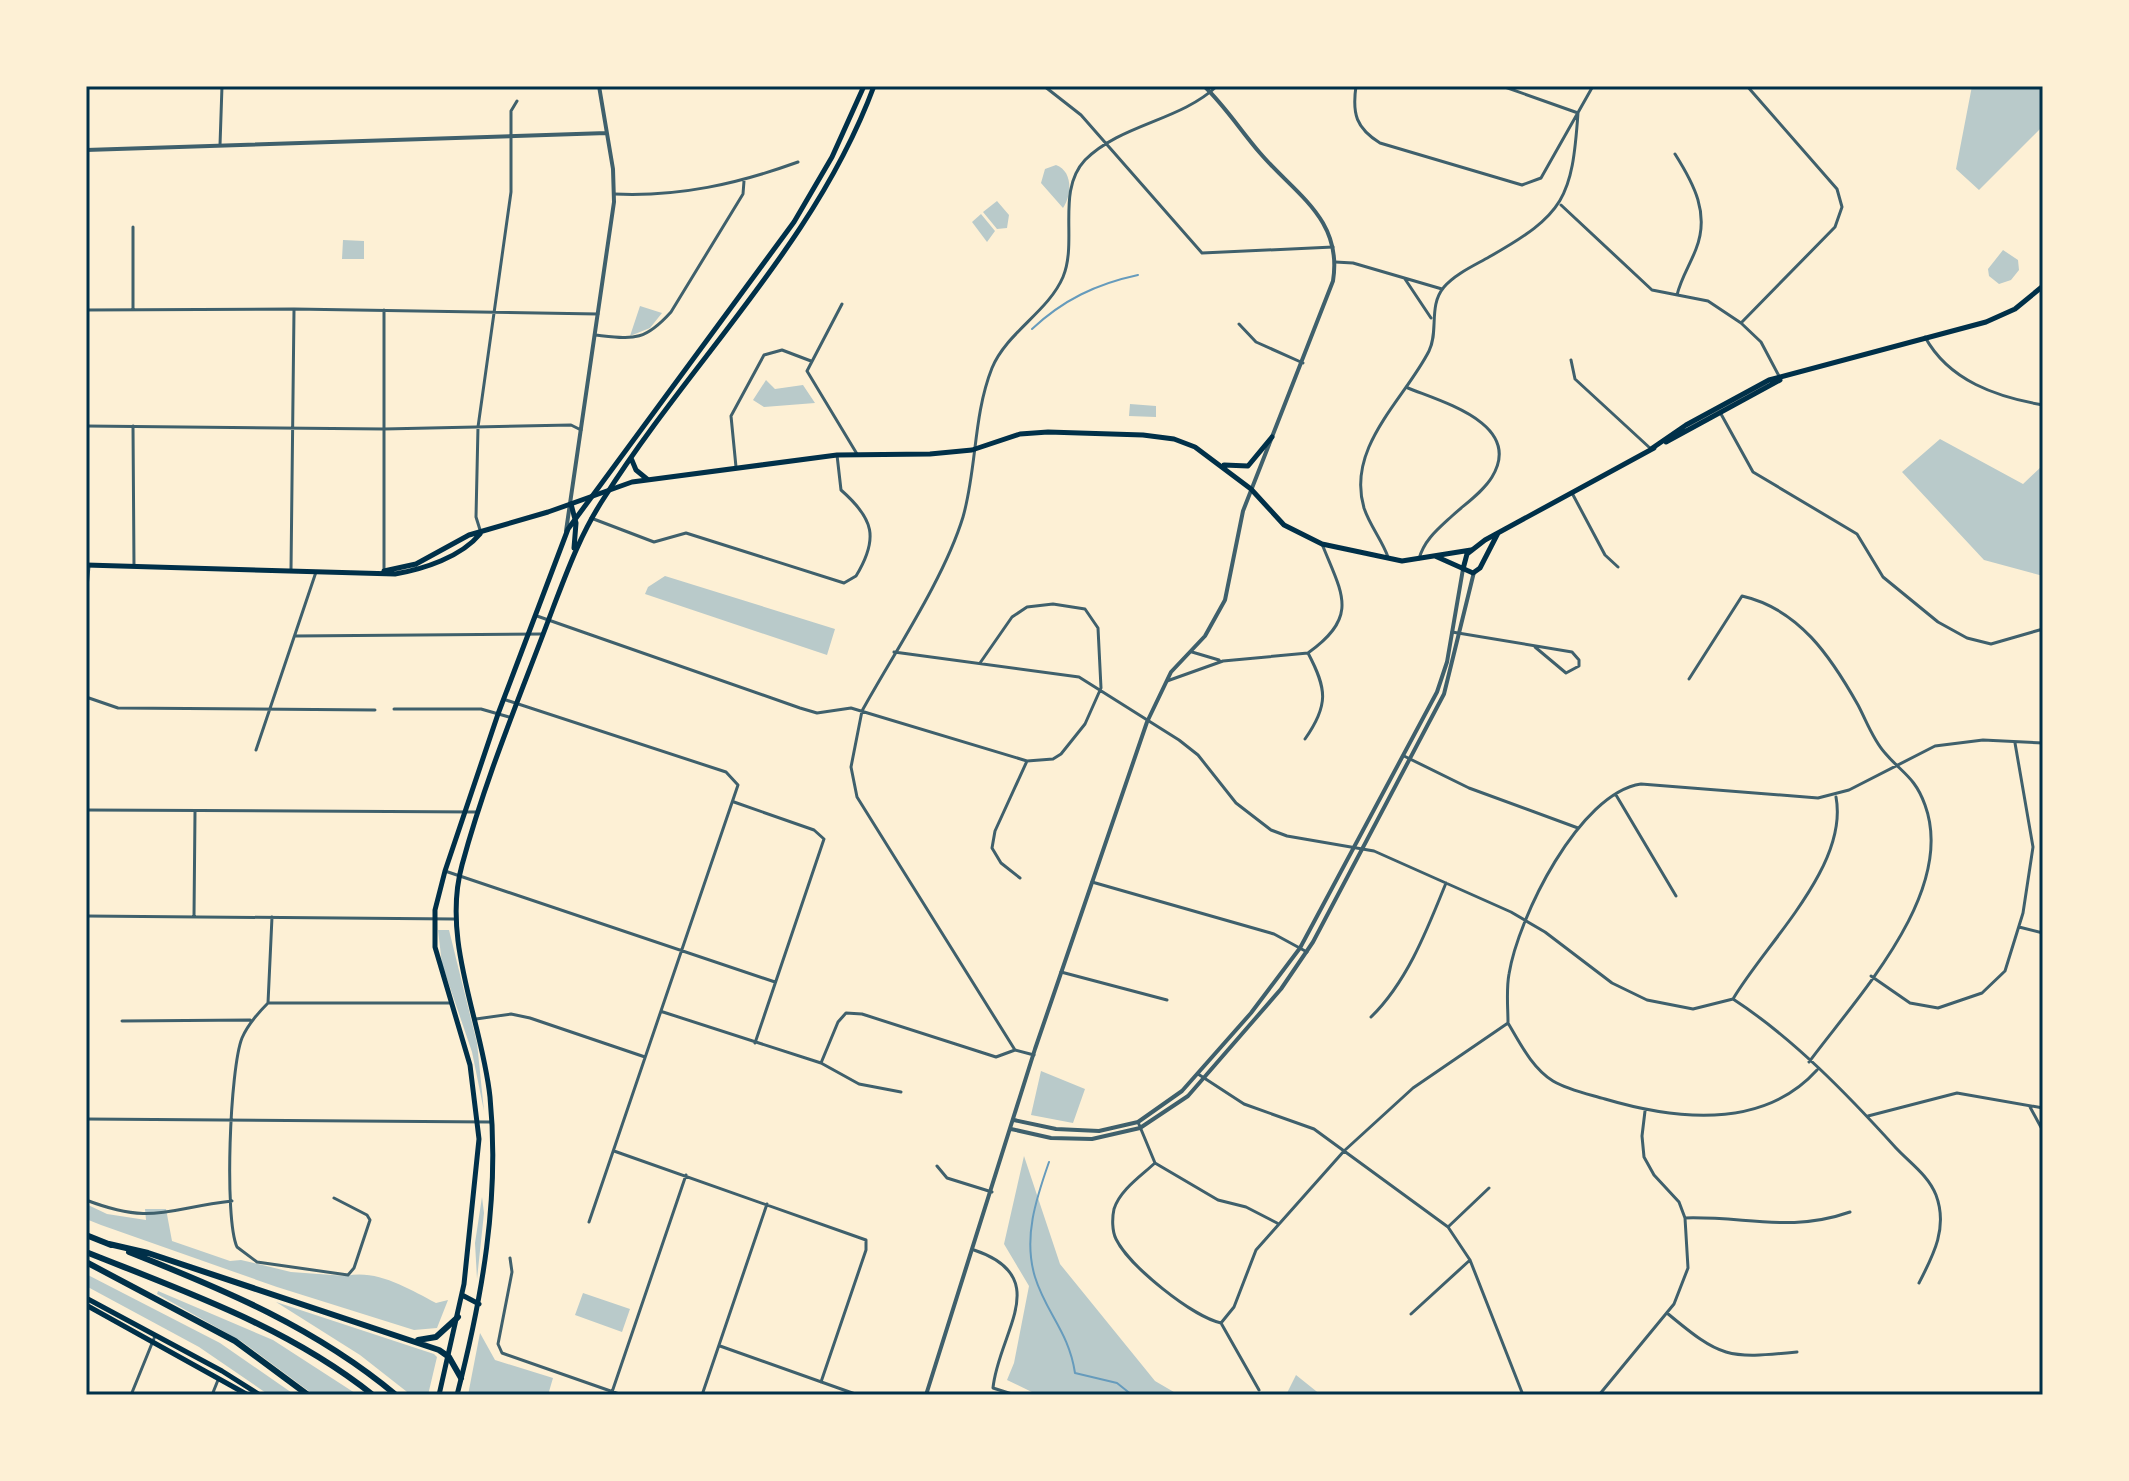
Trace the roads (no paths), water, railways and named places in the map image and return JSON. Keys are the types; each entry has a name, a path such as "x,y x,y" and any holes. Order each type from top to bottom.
{"highway":[{"path":"86,1235 217,1287 284,1318 354,1362 396,1395"},
{"path":"109,1244 148,1253 442,1351 461,1378"},
{"path":"86,1252 262,1324 308,1349 373,1395"},
{"path":"86,1262 235,1341 308,1395"},
{"path":"407,1339 433,1339 458,1317"}],"main road":[{"path":"439,1395 462,1295 476,1181 478,1122 467,1054 436,956 434,918 445,871 498,714 575,518 794,222 834,153 864,86"},
{"path":"457,1395 479,1304 490,1215 491,1122 476,1019 456,919 459,876 478,812 514,702 573,553 591,518 631,457 810,216 841,161 874,86"},
{"path":"1651,449 1717,407 1769,380 1986,322 2015,309 2043,286"},
{"path":"1213,459 1251,489 1284,525 1322,544 1389,560 1419,559 1472,550 1570,491 1721,414 1781,379"},
{"path":"88,565 384,571 395,574 418,570 473,542 481,533 647,479 837,455 930,454 972,450 1020,434 1125,435 1174,439 1230,468 1248,466 1272,437"},
{"path":"631,457 638,473 647,479"},
{"path":"571,504 575,518 573,553"},
{"path":"1434,556 1474,572 1498,532"},
{"path":"1472,550 1481,553 1483,560"},
{"path":"1463,569 1472,550"},
{"path":"462,1295 479,1304"},
{"path":"86,1298 260,1395"},
{"path":"86,1305 155,1337"},
{"path":"221,1374 248,1395"}],"street":[{"path":"220,145 222,86"},
{"path":"566,535 614,194 599,86"},
{"path":"1044,86 1081,115 1202,253 1333,247"},
{"path":"926,1395 1061,972 1147,722 1166,682 1205,636 1225,600 1251,489 1328,303 1335,262 1325,223 1311,202 1270,164 1204,86"},
{"path":"1015,1050 857,797 851,767 862,711 948,552 963,516 978,412 997,358 1064,274 1070,245 1068,212 1078,171 1107,145 1211,92 1217,86"},
{"path":"1356,86 1354,116 1366,134 1380,143 1522,185 1541,178 1563,144 1593,86"},
{"path":"1502,86 1578,113"},
{"path":"1741,323 1835,227 1842,207 1837,189 1747,86"},
{"path":"481,533 476,517 478,427 511,192 511,111 517,101"},
{"path":"1389,560 1365,509 1362,467 1373,438 1408,388 1431,347 1432,321 1442,289 1525,237 1560,204 1574,169 1578,113"},
{"path":"86,150 607,133"},
{"path":"1675,154 1692,183 1702,215 1698,243 1677,295"},
{"path":"614,194 677,194 744,181 798,162"},
{"path":"595,335 636,339 658,326 671,312 743,194 744,181"},
{"path":"1560,204 1645,284 1661,294 1708,301 1741,323 1761,342 1781,379"},
{"path":"133,227 133,310"},
{"path":"1335,262 1353,263 1442,289"},
{"path":"1405,279 1427,308 1432,321"},
{"path":"842,304 807,371 810,381 857,454"},
{"path":"291,570 294,309"},
{"path":"86,310 495,310 598,314"},
{"path":"384,310 384,571"},
{"path":"1239,324 1256,342 1303,363"},
{"path":"1925,337 1933,352 1967,380 2008,399 2043,405"},
{"path":"736,467 731,416 764,355 782,350 812,361"},
{"path":"1571,360 1575,379 1651,449"},
{"path":"1408,388 1480,419 1491,431 1498,451 1489,480 1431,535 1422,547 1419,559"},
{"path":"1717,407 1753,472 1857,534 1883,577 1938,622 1967,638 1991,644 2043,629"},
{"path":"86,426 384,429 571,425 582,430"},
{"path":"133,426 134,566"},
{"path":"591,518 654,542 686,533 844,583 856,576 871,539 869,521 860,506 841,490 837,455"},
{"path":"1570,491 1605,555 1618,567"},
{"path":"1166,682 1223,661 1308,653 1333,633 1342,616 1340,583 1322,544"},
{"path":"86,598 88,565"},
{"path":"1014,1120 1081,1131 1099,1131 1138,1122 1164,1105 1198,1074 1275,984 1300,948 1437,692 1463,569"},
{"path":"256,750 317,570"},
{"path":"1011,1129 1076,1139 1123,1135 1140,1128 1173,1108 1203,1079 1281,989 1307,952 1444,694 1474,572"},
{"path":"1689,679 1742,596 1761,600 1818,642 1831,658 1884,753 1909,775 1925,805 1931,832 1929,864 1908,923 1809,1062"},
{"path":"537,616 800,708 817,713 851,708 1027,761 1053,759 1069,747 1101,688 1098,628 1085,609 1053,604 1027,607 1012,617 980,663"},
{"path":"1452,632 1575,653 1579,666 1566,673 1535,647"},
{"path":"295,636 542,634"},
{"path":"894,652 1079,677 1101,688 1198,755 1236,803 1271,830 1305,840 1364,848 1527,920 1612,983 1647,1000 1693,1009 1733,999 1808,894 1825,860 1835,828 1835,795"},
{"path":"1191,652 1223,661"},
{"path":"1305,739 1319,719 1324,700 1321,677 1308,653"},
{"path":"1437,692 1444,694"},
{"path":"86,697 118,708 375,710"},
{"path":"504,699 726,772 736,780 734,802 589,1222"},
{"path":"394,709 475,709 509,717"},
{"path":"1817,1070 1790,1095 1747,1112 1716,1115 1646,1110 1552,1080 1528,1056 1508,1023 1509,971 1527,920 1561,853 1578,828 1629,786 1641,784 1799,799 1835,795 1947,744 1983,740 2043,743"},
{"path":"1871,976 1917,1005 1938,1008 1982,993 1999,980 2010,960 2019,927 2033,847 2014,741"},
{"path":"1404,756 1469,788 1578,828"},
{"path":"1020,878 1001,863 992,848 995,831 1027,761"},
{"path":"1616,795 1676,896"},
{"path":"734,802 822,834 823,844 755,1043"},
{"path":"86,810 478,812"},
{"path":"194,916 195,810"},
{"path":"445,871 775,982"},
{"path":"1092,882 1274,934 1307,952"},
{"path":"1371,1017 1389,999 1427,930 1446,883"},
{"path":"86,916 456,919"},
{"path":"272,917 268,1003 252,1020 235,1063 233,1239 243,1254 257,1262 348,1275 354,1268 370,1220 334,1198"},
{"path":"2019,927 2043,933"},
{"path":"1061,972 1167,1000"},
{"path":"1733,999 1765,1019 1868,1116 1926,1177 1936,1196 1941,1224 1939,1240 1919,1283"},
{"path":"268,1003 451,1003"},
{"path":"662,1012 821,1063 859,1084 901,1092"},
{"path":"821,1063 832,1043 838,1022 846,1013 862,1014 996,1057 1015,1050 1034,1055"},
{"path":"476,1019 511,1014 530,1018 646,1057"},
{"path":"122,1021 252,1020"},
{"path":"1221,1323 1234,1307 1249,1262 1277,1223 1344,1151 1413,1088 1508,1023"},
{"path":"1198,1074 1244,1104 1314,1129 1448,1227 1470,1260 1523,1395"},
{"path":"1868,1116 1957,1093 2043,1108"},
{"path":"2030,1107 2043,1131"},
{"path":"1599,1395 1667,1313 1684,1284 1688,1268 1685,1218 1672,1192 1654,1175 1644,1157 1642,1136 1646,1110"},
{"path":"86,1119 491,1122"},
{"path":"1138,1122 1155,1163 1218,1200 1246,1207 1277,1223"},
{"path":"614,1151 866,1240 866,1250 821,1382"},
{"path":"1155,1163 1116,1204 1112,1220 1117,1241 1167,1290 1205,1319 1221,1323 1259,1390"},
{"path":"937,1166 947,1178 992,1192"},
{"path":"612,1393 686,1175"},
{"path":"1448,1227 1489,1188"},
{"path":"86,1200 112,1210 157,1216 232,1201"},
{"path":"702,1395 767,1204"},
{"path":"1685,1218 1779,1225 1827,1220 1850,1212"},
{"path":"974,1250 998,1258 1011,1270 1018,1291 1017,1308 993,1388 1015,1395"},
{"path":"510,1258 512,1272 499,1349 505,1356 622,1395"},
{"path":"1411,1314 1470,1260"},
{"path":"1667,1313 1700,1340 1724,1354 1752,1357 1797,1352"},
{"path":"131,1395 155,1337"},
{"path":"720,1346 858,1395"},
{"path":"212,1395 221,1374"}],"waterway":[{"path":"1032,329 1081,294 1138,275"},
{"path":"1049,1162 1031,1233 1035,1277 1063,1334 1075,1373 1117,1383 1132,1395"}]}
